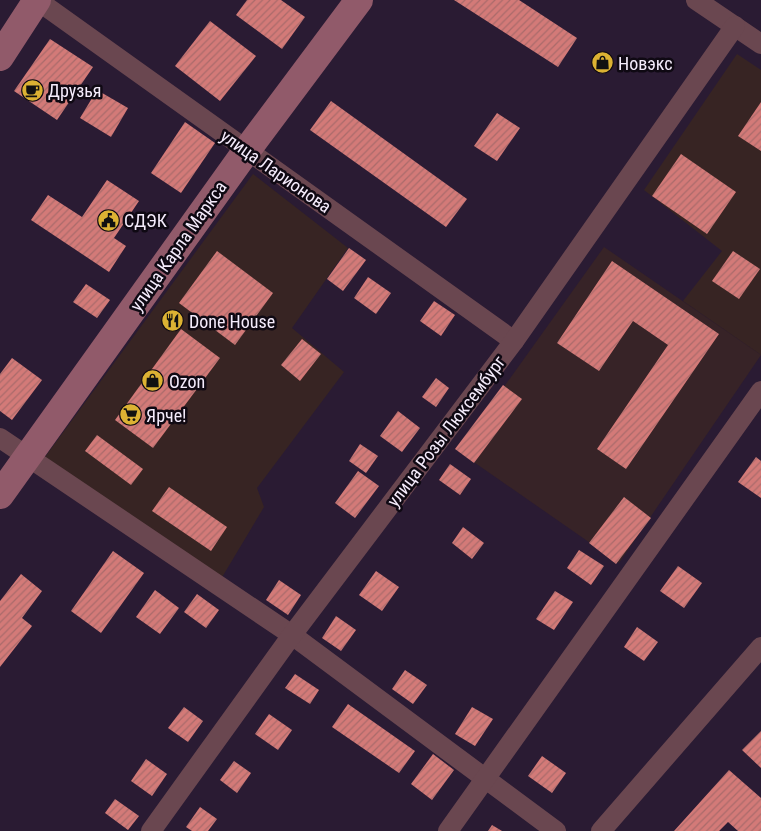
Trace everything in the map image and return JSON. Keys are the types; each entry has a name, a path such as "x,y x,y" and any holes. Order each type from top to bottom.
{"main road":[{"path":"0,57 37,0"},
{"name":"улица Карла Маркса","path":"0,494 247,150 360,0"}],"street":[{"name":"улица Ларионова","path":"37,0 514,341"},
{"path":"696,0 761,44"},
{"name":"улица Розы Люксембург","path":"151,831 292,635 514,341 735,26"},
{"path":"448,831 485,776 761,391"},
{"path":"0,438 292,635 485,776 556,831"},
{"path":"601,831 761,647"}],"shaded area":[{"path":"737,54 761,70 761,355 683,301 722,251 644,190"},
{"path":"253,174 348,248 292,328 344,372 257,488 264,507 221,579 45,457"},
{"path":"604,247 761,355 619,563 458,451"}],"building":[{"path":"247,0 281,0 305,17 282,49 236,15"},
{"path":"454,0 519,0 577,38 558,67"},
{"path":"210,21 256,56 220,101 175,66"},
{"path":"50,39 93,67 57,120 14,91"},
{"path":"97,90 128,108 111,137 80,118"},
{"path":"331,101 467,199 446,227 310,130"},
{"path":"761,102 761,151 738,136"},
{"path":"497,113 520,128 497,161 474,146"},
{"path":"185,122 215,143 181,193 151,173"},
{"path":"681,154 736,192 707,234 652,196"},
{"path":"107,180 139,201 114,238 126,246 109,272 31,220 48,195 82,217"},
{"path":"349,248 366,260 343,291 327,279"},
{"path":"217,251 273,293 235,345 179,303"},
{"path":"733,251 760,269 739,299 712,281"},
{"path":"612,261 719,334 626,469 597,449 668,345 633,321 599,371 557,343"},
{"path":"368,277 391,293 376,314 354,298"},
{"path":"86,284 110,300 97,318 73,302"},
{"path":"434,301 455,315 441,336 420,321"},
{"path":"181,329 220,358 153,448 115,420"},
{"path":"302,339 321,354 300,381 281,365"},
{"path":"12,358 42,380 12,420 0,411 0,374"},
{"path":"436,378 449,388 436,407 422,397"},
{"path":"503,385 522,399 474,463 455,449"},
{"path":"398,411 420,428 402,452 380,436"},
{"path":"97,435 143,469 131,485 85,451"},
{"path":"360,444 378,456 366,473 349,461"},
{"path":"756,457 761,461 761,498 738,482"},
{"path":"450,464 471,479 460,495 439,480"},
{"path":"358,471 379,486 355,518 335,503"},
{"path":"169,487 227,527 211,551 152,511"},
{"path":"624,497 651,518 616,564 589,543"},
{"path":"463,527 484,543 472,559 452,543"},
{"path":"579,550 604,566 591,585 567,568"},
{"path":"113,551 144,573 101,633 71,611"},
{"path":"678,566 702,583 684,608 660,591"},
{"path":"376,571 399,587 382,611 359,595"},
{"path":"21,574 42,591 22,618 32,626 0,667 0,601"},
{"path":"279,580 301,595 288,615 266,600"},
{"path":"155,590 179,608 160,634 136,617"},
{"path":"555,591 573,602 554,630 536,619"},
{"path":"197,594 219,610 206,628 184,612"},
{"path":"336,616 356,630 341,651 322,638"},
{"path":"637,627 658,642 644,661 624,647"},
{"path":"405,670 427,685 413,704 392,689"},
{"path":"295,674 319,690 310,704 285,688"},
{"path":"348,704 415,751 399,773 332,727"},
{"path":"184,707 203,721 188,742 168,728"},
{"path":"472,707 493,719 475,746 455,734"},
{"path":"269,714 292,730 278,750 255,734"},
{"path":"761,731 761,768 742,750"},
{"path":"433,754 454,770 432,800 411,784"},
{"path":"542,756 566,773 552,793 528,776"},
{"path":"146,759 167,774 152,796 131,781"},
{"path":"234,761 251,773 237,793 220,780"},
{"path":"729,770 761,798 761,831 738,831 728,822 719,831 674,831"},
{"path":"115,799 139,816 128,830 105,813"},
{"path":"200,807 217,819 208,831 192,831 186,827"},
{"path":"492,825 502,831 488,831"}],"place":[{"name":"Новэкс","path":"602,63"},
{"name":"Друзья","path":"32,90"},
{"name":"СДЭК","path":"108,220"},
{"name":"Done House","path":"173,321"},
{"name":"Ozon","path":"153,381"},
{"name":"Ярче!","path":"130,415"}]}
